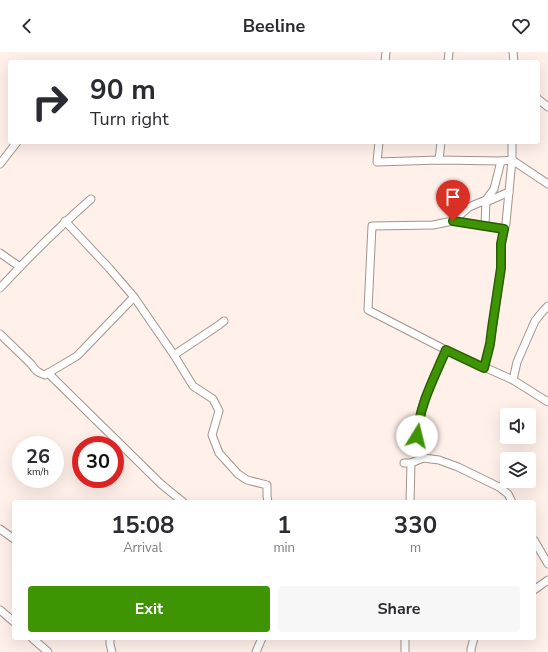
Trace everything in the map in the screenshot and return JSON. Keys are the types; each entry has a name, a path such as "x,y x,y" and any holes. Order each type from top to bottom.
{"street":[{"path":"540,101 548,107"},
{"path":"0,164 16,144"},
{"path":"379,144 377,162 512,160 548,184"},
{"path":"439,160 441,144"},
{"path":"484,368 490,344 501,268 501,244 512,160 512,144"},
{"path":"485,226 486,201 494,189 501,161"},
{"path":"453,221 469,207 508,192"},
{"path":"0,288 66,221 91,199"},
{"path":"66,221 134,297 174,355 192,386 213,399 219,411 212,435 219,452 238,474 247,480 267,485 266,496 267,500"},
{"path":"504,229 453,221 433,225 372,226 368,310 446,350 513,380 548,402"},
{"path":"0,253 20,267"},
{"path":"0,334 31,364 35,370 45,375 77,356 134,297"},
{"path":"513,380 517,362 535,321 542,311 548,306"},
{"path":"174,355 219,326 224,321"},
{"path":"423,458 416,447 418,425 425,398 446,350"},
{"path":"48,373 161,484 181,500"},
{"path":"410,500 407,463 423,458 439,460 458,467 498,487 508,494 511,500"},
{"path":"0,529 12,538"},
{"path":"536,543 548,564"},
{"path":"536,589 548,580"},
{"path":"0,610 12,620"},
{"path":"34,640 48,652"},
{"path":"110,640 112,652"},
{"path":"256,652 261,640"},
{"path":"405,640 405,652"},
{"path":"471,652 473,640"}],"route":[{"path":"417,436 418,425 425,398 446,350 484,368 490,344 501,268 501,244 504,229 453,221"}]}
